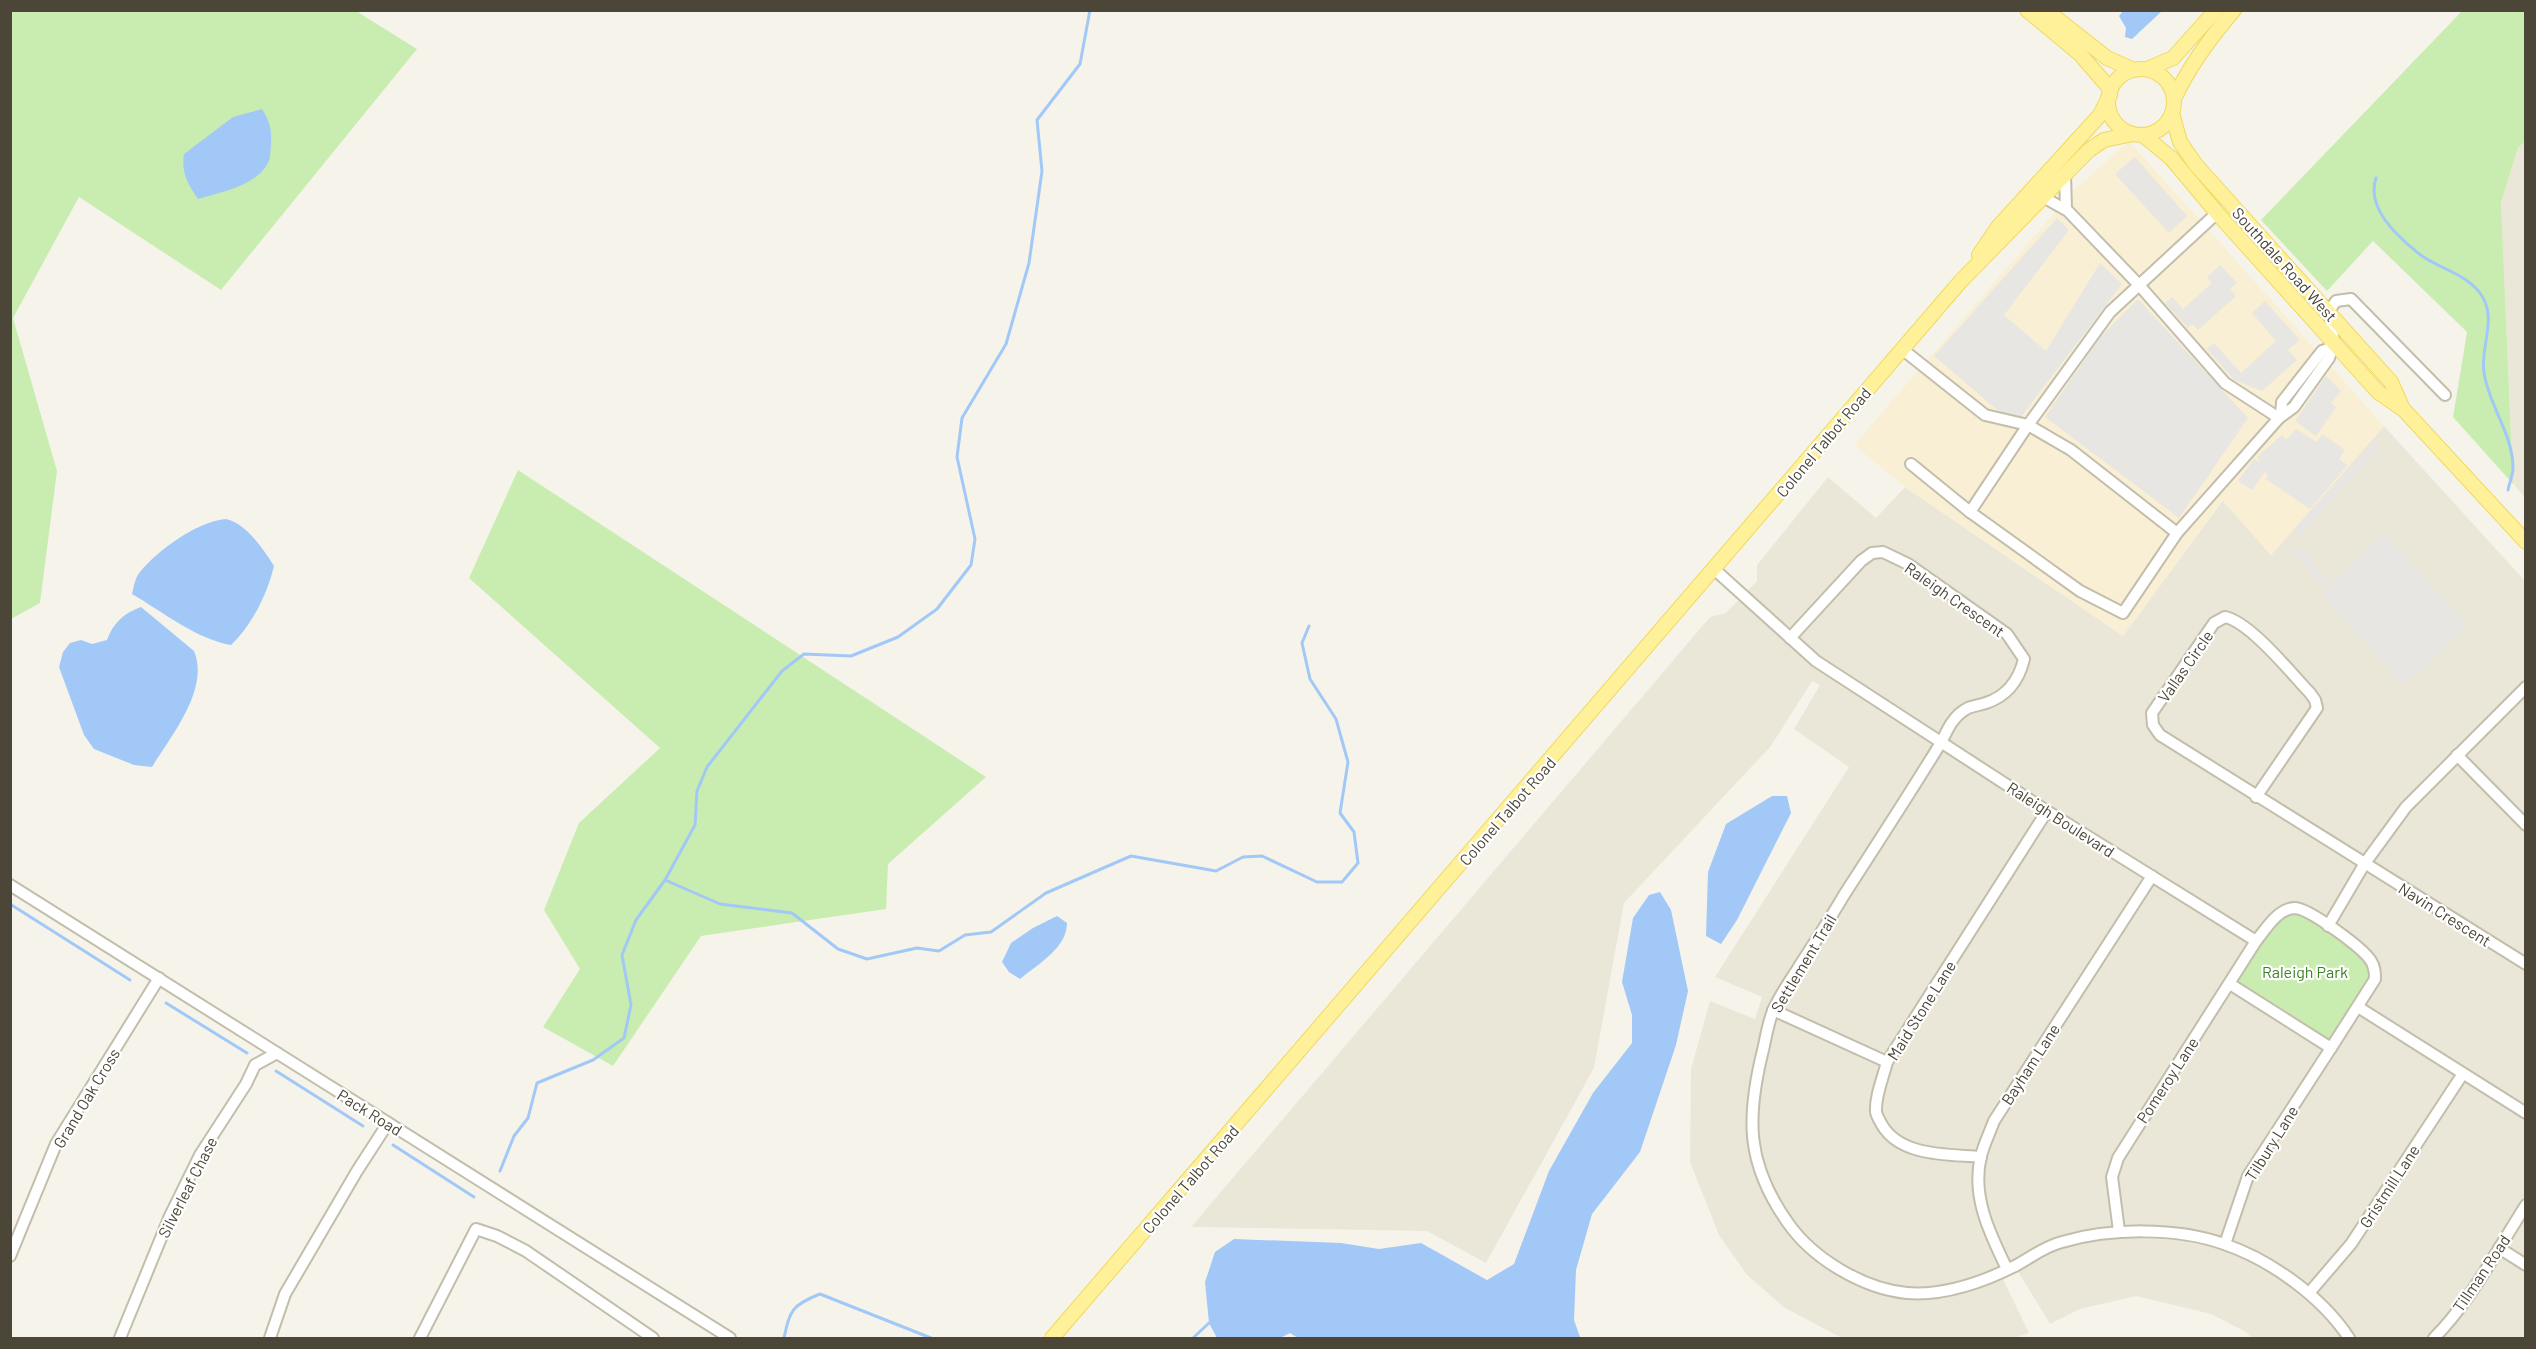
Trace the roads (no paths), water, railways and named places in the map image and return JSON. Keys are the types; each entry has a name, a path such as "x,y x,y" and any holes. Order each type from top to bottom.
{"main road":[{"path":"2027,10 2080,54 2110,93"},
{"path":"2046,10 2107,58 2140,70 2158,73 2167,80 2173,106"},
{"path":"2216,10 2174,58 2116,80 2110,93 2110,112 2116,122 2138,134 2162,127 2173,106 2183,78 2198,54 2234,10"},
{"name":"Colonel Talbot Road","path":"1960,282 1998,227 2100,115 2110,93"},
{"name":"Southdale Road West","path":"2173,106 2181,142 2196,165 2391,382 2404,410"},
{"name":"Colonel Talbot Road","path":"1052,1338 1960,282 2089,150 2104,140 2138,134"},
{"name":"Southdale Road West","path":"2138,134 2171,158 2332,345 2379,392 2404,410 2526,542"}],"street":[{"path":"2065,174 2066,208"},
{"path":"2043,197 2066,208 2139,285 2225,383 2280,417"},
{"path":"1970,512 2028,425 2110,312 2217,213"},
{"path":"1911,464 1970,512 2080,591 2123,613 2176,533 2280,417 2282,402 2322,351 2332,345 2329,311 2336,302 2351,299 2445,395"},
{"path":"1902,349 1985,415 2028,425 2071,450 2176,533"},
{"name":"Raleigh Crescent","path":"1790,638 1861,561 1872,553 1883,552 1908,564 2007,634 2024,659 2022,669 2012,687 1988,703 1968,708 1950,724 1942,741"},
{"name":"Raleigh Boulevard","path":"1714,569 1816,662 1942,741 2047,811 2256,941"},
{"name":"Vallas Circle","path":"2256,797 2317,708 2310,693 2252,633 2236,619 2225,617 2214,623 2152,713 2153,725 2160,735 2256,797 2365,863"},
{"path":"2328,926 2365,863 2406,807 2526,687"},
{"name":"Settlement Trail","path":"1942,741 1773,1010 1753,1088 1751,1116 1756,1161 1780,1212 1796,1235 1826,1260 1871,1284 1907,1293 1953,1288 1980,1282 2059,1242 2119,1231 2160,1233 2225,1244 2274,1268 2309,1293 2349,1338"},
{"path":"2457,755 2526,825"},
{"name":"Maid Stone Lane","path":"1981,1157 1920,1151 1899,1142 1887,1134 1876,1114 1877,1096 1887,1062 2047,811"},
{"name":"Navin Crescent","path":"2365,863 2526,964"},
{"name":"Bayham Lane","path":"2007,1269 1989,1233 1977,1188 1981,1157 1994,1121 2152,876"},
{"name":"Pack Road","path":"10,885 730,1338"},
{"path":"2230,984 2331,1048 2375,979 2374,967 2363,950 2305,911 2294,908 2280,913 2256,941"},
{"name":"Pomeroy Lane","path":"2119,1231 2112,1177 2118,1158 2256,941"},
{"name":"Grand Oak Cross","path":"10,1256 56,1144 159,978"},
{"path":"2358,1007 2525,1113"},
{"path":"1773,1010 1887,1062"},
{"name":"Tilbury Lane","path":"2225,1244 2248,1176 2331,1048"},
{"name":"Silverleaf Chase","path":"120,1338 170,1216 200,1155 246,1084 255,1065 277,1053"},
{"name":"Gristmill Lane","path":"2309,1293 2351,1244 2462,1075"},
{"path":"270,1338 285,1294 388,1123"},
{"name":"Tillman Road","path":"2433,1338 2450,1320 2526,1205"},
{"path":"420,1338 476,1229 497,1236 526,1251 653,1338"},
{"path":"2499,1248 2526,1265"}],"water":[{"path":"2124,10 2162,11 2132,39 2125,37 2126,28 2119,16"},
{"path":"262,109 271,131 268,163 255,178 246,183 198,199 186,178 184,154 233,117"},
{"path":"226,519 248,532 274,566 258,609 246,628 231,645 192,631 132,594 140,572 168,546 203,525"},
{"path":"141,607 194,651 198,666 197,681 186,712 152,767 134,765 94,749 84,735 59,667 63,652 70,643 81,640 92,644 107,640 120,619"},
{"path":"1772,796 1787,796 1791,813 1737,920 1721,944 1706,936 1708,872 1726,824"},
{"path":"1660,892 1671,910 1688,991 1676,1045 1640,1152 1592,1214 1576,1270 1574,1320 1580,1337 1592,1338 1298,1338 1290,1333 1280,1338 1217,1338 1209,1323 1205,1282 1215,1252 1234,1239 1341,1243 1379,1249 1421,1243 1487,1280 1514,1264 1549,1171 1593,1093 1632,1043 1632,1015 1622,982 1633,918 1649,895"},
{"path":"1057,916 1067,923 1066,932 1057,948 1020,979 1009,972 1002,962 1011,943"}],"waterway":[{"path":"500,1171 514,1136 528,1118 537,1083 593,1060 624,1038 631,1005 622,955 636,920 665,880 695,825 697,791 707,767 782,671 804,654 851,656 898,637 937,609 971,565 975,539 957,457 962,418 1006,344 1029,263 1042,171 1037,120 1080,64 1090,10"},
{"path":"2376,178 2375,200 2392,229 2418,253 2476,288 2486,305 2488,324 2483,363 2484,373 2512,456 2513,471 2508,490"},
{"path":"665,880 720,904 792,913 838,949 867,959 917,948 939,951 965,935 991,932 1046,893 1131,856 1216,871 1243,857 1262,856 1317,882 1342,882 1358,863 1354,832 1340,813 1348,762 1336,719 1310,679 1302,643 1309,626"},
{"path":"10,904 130,980"},
{"path":"166,1003 247,1053"},
{"path":"276,1071 363,1126"},
{"path":"393,1145 474,1197"},
{"path":"784,1338 788,1321 798,1305 820,1294 931,1338"},
{"path":"1193,1338 1209,1323"}],"park label":[{"name":"Raleigh Park","path":"2305,971"}]}
